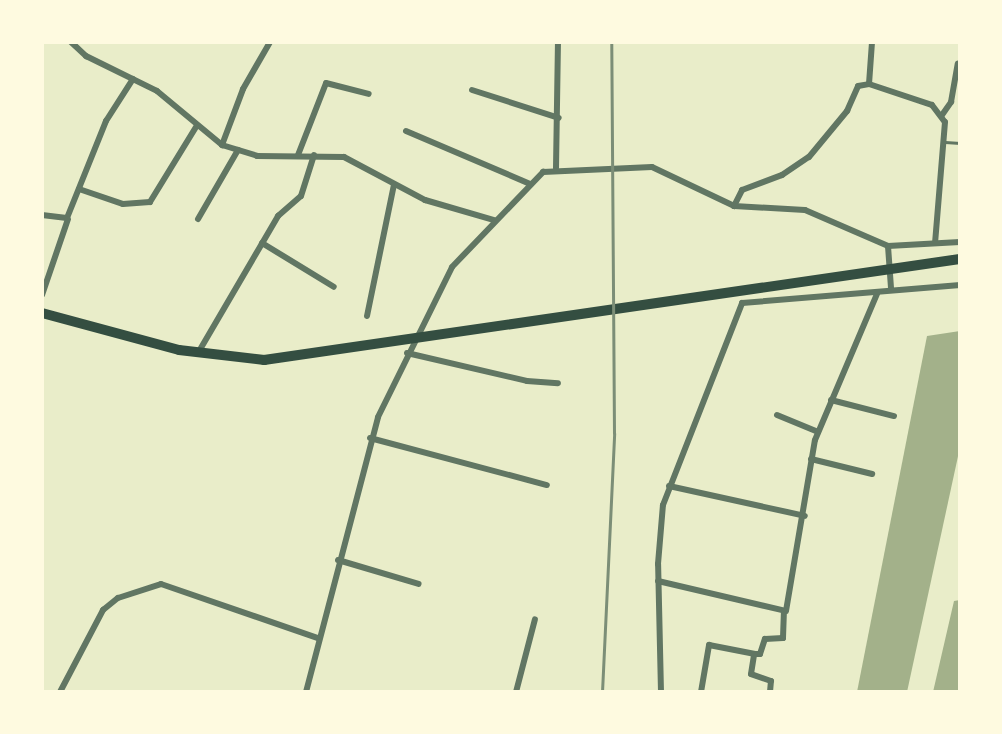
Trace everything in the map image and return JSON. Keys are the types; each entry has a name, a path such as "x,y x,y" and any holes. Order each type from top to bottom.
{"highway":[{"path":"42,313 198,353 298,358 960,259"}],"street":[{"path":"71,42 157,91 196,127 222,145 257,156 314,155 349,159 394,185 494,220"},
{"path":"222,145 243,89 270,42"},
{"path":"556,168 558,42"},
{"path":"869,84 872,42"},
{"path":"942,115 951,102 958,64"},
{"path":"42,295 106,121 133,79"},
{"path":"298,155 326,83 369,94"},
{"path":"734,206 742,190 782,175 809,157 845,113 858,86 869,84 932,105 942,115 945,142 935,243"},
{"path":"472,90 559,118"},
{"path":"79,189 132,205 150,202 196,127"},
{"path":"406,131 530,184"},
{"path":"198,219 238,150"},
{"path":"198,353 278,216 301,196 314,155"},
{"path":"306,692 370,438 407,353 452,267 530,184 556,168 652,167 734,206 805,210 888,246 960,242"},
{"path":"367,316 394,185"},
{"path":"42,215 61,221 70,213"},
{"path":"262,243 334,287"},
{"path":"888,246 891,288"},
{"path":"661,692 658,581 669,486 742,303 877,294 891,288 960,285"},
{"path":"701,692 711,644 755,654 761,652 765,639 783,638 784,611 805,516 811,459 818,432 877,294"},
{"path":"407,353 527,381 558,383"},
{"path":"831,400 894,416"},
{"path":"777,415 818,432"},
{"path":"370,438 547,485"},
{"path":"811,459 872,474"},
{"path":"669,486 805,516"},
{"path":"338,560 419,584"},
{"path":"658,581 784,611"},
{"path":"60,692 103,610 148,586 183,587 318,638"},
{"path":"516,692 535,619"},
{"path":"755,654 751,674 771,681 770,692"}],"lane":[{"path":"945,142 960,143"}],"shaded area":[{"path":"960,331 960,447 907,692 857,692 927,336"},
{"path":"960,600 960,692 933,692 954,601"}],"railway":[{"path":"602,692 614,433 611,42"}]}
